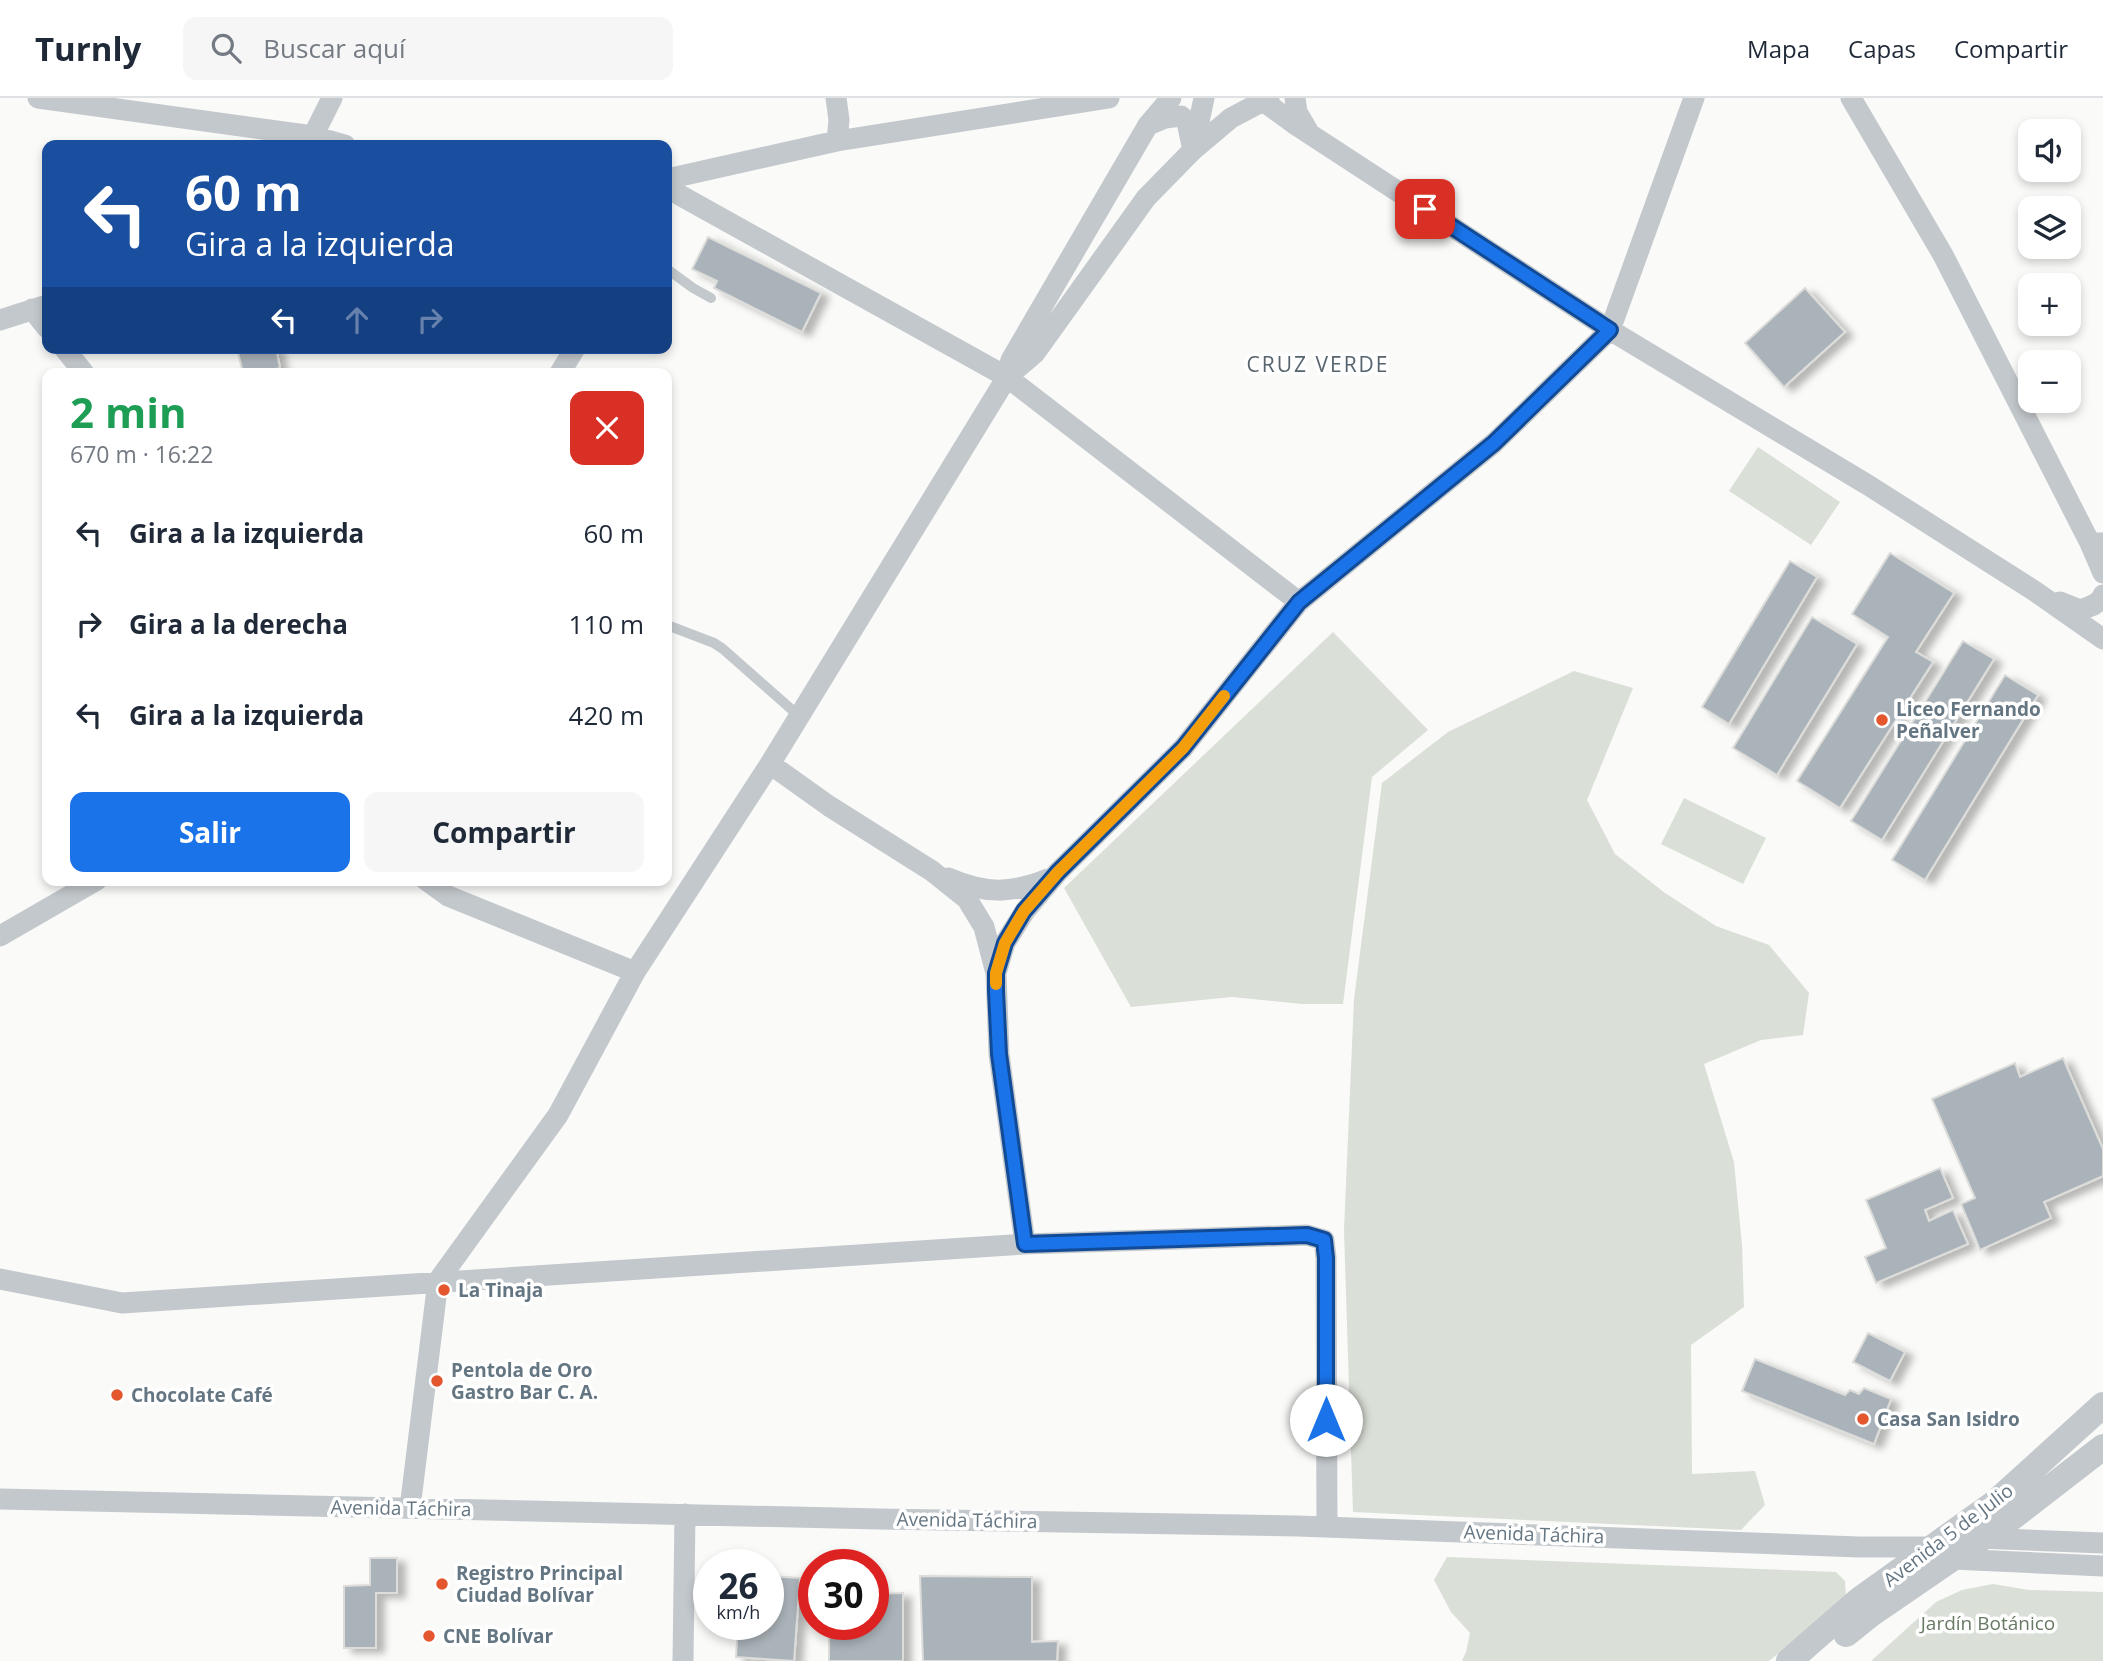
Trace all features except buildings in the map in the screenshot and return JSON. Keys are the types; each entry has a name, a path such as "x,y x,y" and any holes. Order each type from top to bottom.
{"street":[{"path":"38,98 306,140"},
{"path":"312,140 332,98"},
{"path":"836,98 839,120 837,141"},
{"path":"672,178 837,141 1109,98"},
{"path":"1007,377 1011,360 1148,125 1171,98"},
{"path":"1193,150 1204,98"},
{"path":"1295,98 1297,112 1309,133"},
{"path":"996,973 1005,943 1024,911 1053,877 1183,748 1299,602 1494,443 1610,330 1694,98"},
{"path":"1851,98 1943,255 2097,543 2103,573"},
{"path":"410,1508 438,1281 558,1115 635,972 770,764 1007,377 1035,353 1146,198 1193,150 1231,118 1263,99 1309,133 1610,330 1868,485 2036,592 2103,639"},
{"path":"1148,125 1165,118 1181,116 1187,122 1193,150"},
{"path":"672,191 1007,377 1299,602"},
{"path":"0,320 40,307"},
{"path":"69,354 80,368"},
{"path":"2036,592 2080,610 2091,607 2102,599 2103,595"},
{"path":"770,764 829,806 932,872 967,899 984,927 996,973 999,1054 1025,1244"},
{"path":"932,872 967,887 1002,891 1024,889 1053,877"},
{"path":"0,936 87,886"},
{"path":"435,886 449,895 635,972"},
{"path":"0,1279 122,1303 1025,1244 1307,1235 1324,1240 1326,1258 1326,1526"},
{"name":"Avenida 5 de Julio","path":"1816,1661 1943,1553 2103,1405"},
{"name":"Avenida 5 de Julio","path":"1789,1661 1859,1600 1943,1553 1984,1537 2103,1447"},
{"name":"Avenida Táchira","path":"0,1499 1326,1526 1858,1547 2103,1566"},
{"path":"683,1661 685,1514"},
{"path":"1984,1537 2103,1543"}],"lane":[{"path":"672,273 692,289 711,298"},
{"path":"672,627 723,649 799,716"}],"green space":[{"path":"1758,447 1840,502 1811,545 1729,491"},
{"path":"1333,632 1428,730 1372,777 1343,1004 1302,1004 1232,997 1131,1007 1064,888"},
{"path":"1574,671 1633,688 1587,800 1615,854 1665,893 1716,926 1769,945 1809,993 1803,1035 1761,1040 1704,1064 1734,1162 1742,1245 1744,1307 1691,1345 1692,1474 1755,1471 1765,1505 1741,1530 1353,1512 1344,1230 1354,999 1382,783 1448,732"},
{"path":"1684,798 1766,838 1743,884 1661,844"},
{"path":"1447,1557 1836,1572 1845,1581 1846,1598 1769,1661 1462,1661 1470,1633 1451,1612 1434,1580"},
{"name":"Jardín Botánico","path":"1993,1584 2029,1590 2103,1592 2103,1661 1871,1661 1936,1602 1962,1590"}],"slow traffic":[{"path":"996,984 996,973 1005,943 1024,911 1058,872 1183,748 1224,696"}],"place":[{"name":"Liceo Fernando Peñalver","path":"1882,720"},
{"name":"La Tinaja","path":"444,1290"},
{"name":"Pentola de Oro Gastro Bar C. A.","path":"437,1381"},
{"name":"Chocolate Café","path":"117,1395"},
{"name":"Casa San Isidro","path":"1863,1419"},
{"name":"Registro Principal Ciudad Bolívar","path":"442,1584"},
{"name":"CNE Bolívar","path":"429,1636"}],"district":[{"name":"CRUZ VERDE","path":"1318,364"}],"route":[{"path":"1326,1420 1324,1240 1307,1235 1025,1244 999,1054 996,973 1005,943 1024,911 1058,872 1183,748 1299,602 1494,443 1610,330 1425,209"}]}
